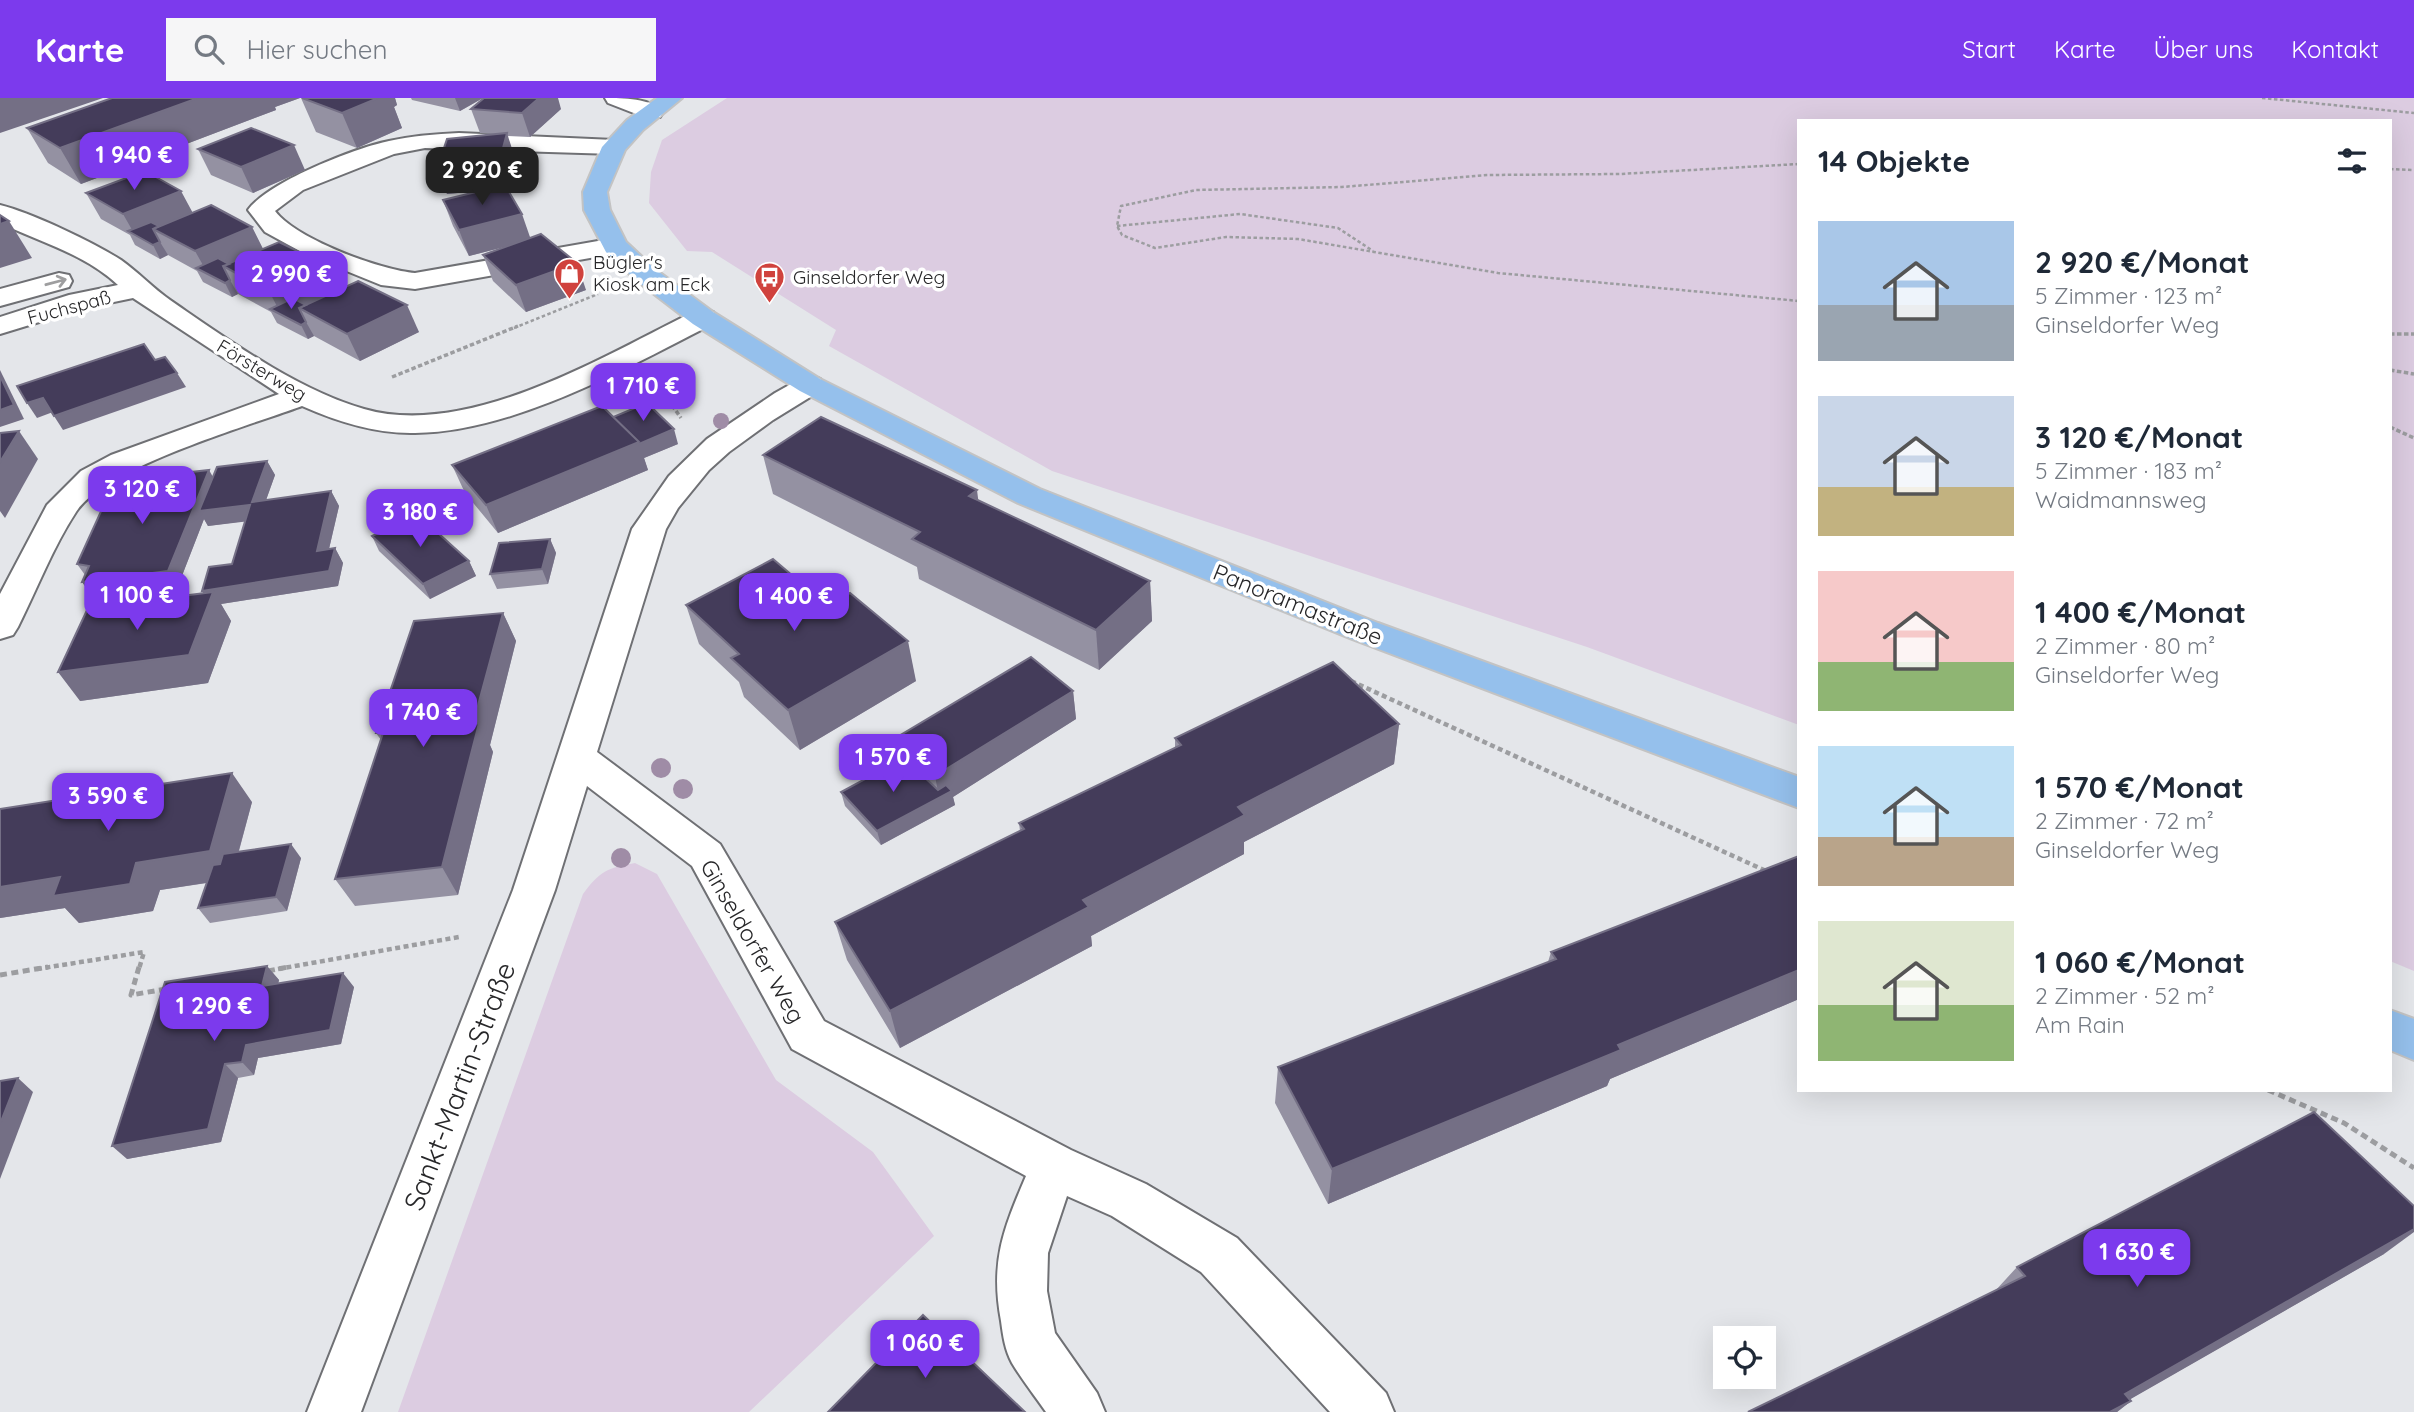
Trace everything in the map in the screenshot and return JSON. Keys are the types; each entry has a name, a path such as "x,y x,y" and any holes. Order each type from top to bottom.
{"main road":[{"path":"662,105 614,147 601,173 595,192 597,210 615,246 646,275 703,318 810,385"},
{"name":"Panoramastraße","path":"810,385 1029,496 1365,631 1797,792"},
{"path":"2392,1030 2414,1040"}],"street":[{"path":"616,98 662,105"},
{"path":"614,147 425,141 388,148 294,185 261,210 274,227 366,271 391,279 415,281 615,246"},
{"name":"Försterweg","path":"0,213 105,262 138,289 312,400 380,423 445,421 483,414 524,401 703,318"},
{"path":"0,298 105,262"},
{"name":"Fuchspaß","path":"0,326 79,301 138,289"},
{"path":"576,757 649,529 663,503 696,464 720,443 762,412 810,385"},
{"path":"0,627 63,505 92,478 122,462 312,400"},
{"name":"Sankt-Martin-Straße","path":"334,1412 520,926 576,757"},
{"name":"Ginseldorfer Weg","path":"576,757 706,855 808,1035 1054,1166 1129,1200 1219,1255 1367,1412"},
{"path":"1054,1166 1032,1218 1023,1253 1021,1291 1031,1344 1078,1412"}],"path":[{"path":"2262,98 2414,113"},
{"path":"1797,164 1619,174 1487,175 1342,187 1196,190 1121,206 1116,226 1122,235 1155,248 1226,237 1298,239 1498,273 1797,302"},
{"path":"2392,169 2414,170"},
{"path":"1116,226 1240,215 1338,228 1375,252"},
{"path":"312,400 646,275"},
{"path":"2392,334 2414,334"},
{"path":"638,349 675,414 720,443"},
{"path":"2392,370 2414,374"},
{"path":"2392,429 2414,438"},
{"path":"1338,675 1769,872"},
{"path":"265,971 520,926"},
{"path":"0,975 144,952 131,995 171,988"},
{"path":"2272,1092 2344,1124 2414,1168"}],"shaded area":[{"path":"727,98 2414,98 2414,971 2392,962 2392,119 1797,119 1797,724 1587,647 1052,471 829,346 836,330 712,252 687,251 649,203 651,172 662,140"},
{"path":"635,863 657,874 776,1080 873,1152 934,1236 749,1412 398,1412 583,894 594,880 605,872"}],"building":[{"path":"112,98 198,98 60,148 27,128"},
{"path":"302,98 378,98 342,113"},
{"path":"484,98 539,98 522,113 471,109"},
{"path":"251,128 294,145 241,167 198,149"},
{"path":"507,133 499,163 437,169 447,139"},
{"path":"145,171 181,191 123,214 86,193"},
{"path":"505,185 522,214 459,230 443,200"},
{"path":"211,205 252,227 195,251 153,229"},
{"path":"0,215 9,221 0,224"},
{"path":"151,222 159,226 153,229 160,242 153,245 128,231"},
{"path":"541,234 577,263 516,285 483,255"},
{"path":"279,242 326,265 269,291 223,266"},
{"path":"218,258 229,264 223,266 230,280 225,283 196,268"},
{"path":"358,281 407,305 347,334 299,308"},
{"path":"293,298 306,305 299,308 306,322 301,325 270,309"},
{"path":"144,344 155,360 165,357 177,373 54,416 43,398 27,403 17,386"},
{"path":"0,376 14,405 0,410"},
{"path":"647,403 674,429 639,444 613,417"},
{"path":"602,406 639,442 486,505 452,465"},
{"path":"821,417 977,490 969,496 1150,581 1096,630 912,539 920,532 763,455"},
{"path":"19,431 0,462 0,433"},
{"path":"267,461 252,502 331,491 317,551 335,548 329,571 202,591 209,567 232,564 250,505 199,511 217,467"},
{"path":"209,470 168,571 82,582 89,566 77,564 108,496 124,491 130,479"},
{"path":"417,514 469,561 423,584 372,536"},
{"path":"550,539 542,569 490,574 499,543"},
{"path":"773,559 827,605 850,593 908,641 788,710 731,658 739,654 686,605"},
{"path":"213,592 189,655 58,672 88,608"},
{"path":"503,613 473,724 479,723 442,867 335,879 383,733 376,733 414,621"},
{"path":"1031,657 1073,691 935,776 894,739"},
{"path":"1333,662 1399,724 1238,807 1245,815 1083,900 1089,907 890,1011 835,922 1024,829 1019,823 1181,745 1175,738"},
{"path":"904,758 938,790 946,785 952,791 877,831 841,792"},
{"path":"232,773 210,851 136,863 130,884 53,896 60,877 0,887 0,809"},
{"path":"291,844 276,897 198,908 213,865 220,864 223,854"},
{"path":"1797,857 1797,971 1618,1045 1621,1050 1332,1169 1278,1067 1556,959 1551,952"},
{"path":"267,966 262,986 343,973 330,1030 246,1045 242,1062 225,1064 208,1129 112,1146 165,982"},
{"path":"18,1078 0,1124 0,1081"},
{"path":"2314,1112 2414,1206 2414,1229 2125,1394 2131,1401 2110,1412 1748,1412 2025,1276 2017,1267"},
{"path":"923,1315 1025,1412 828,1412"}],"place":[{"name":"Bügler's Kiosk am Eck","path":"570,300"},
{"name":"Ginseldorfer Weg","path":"770,304"}]}
